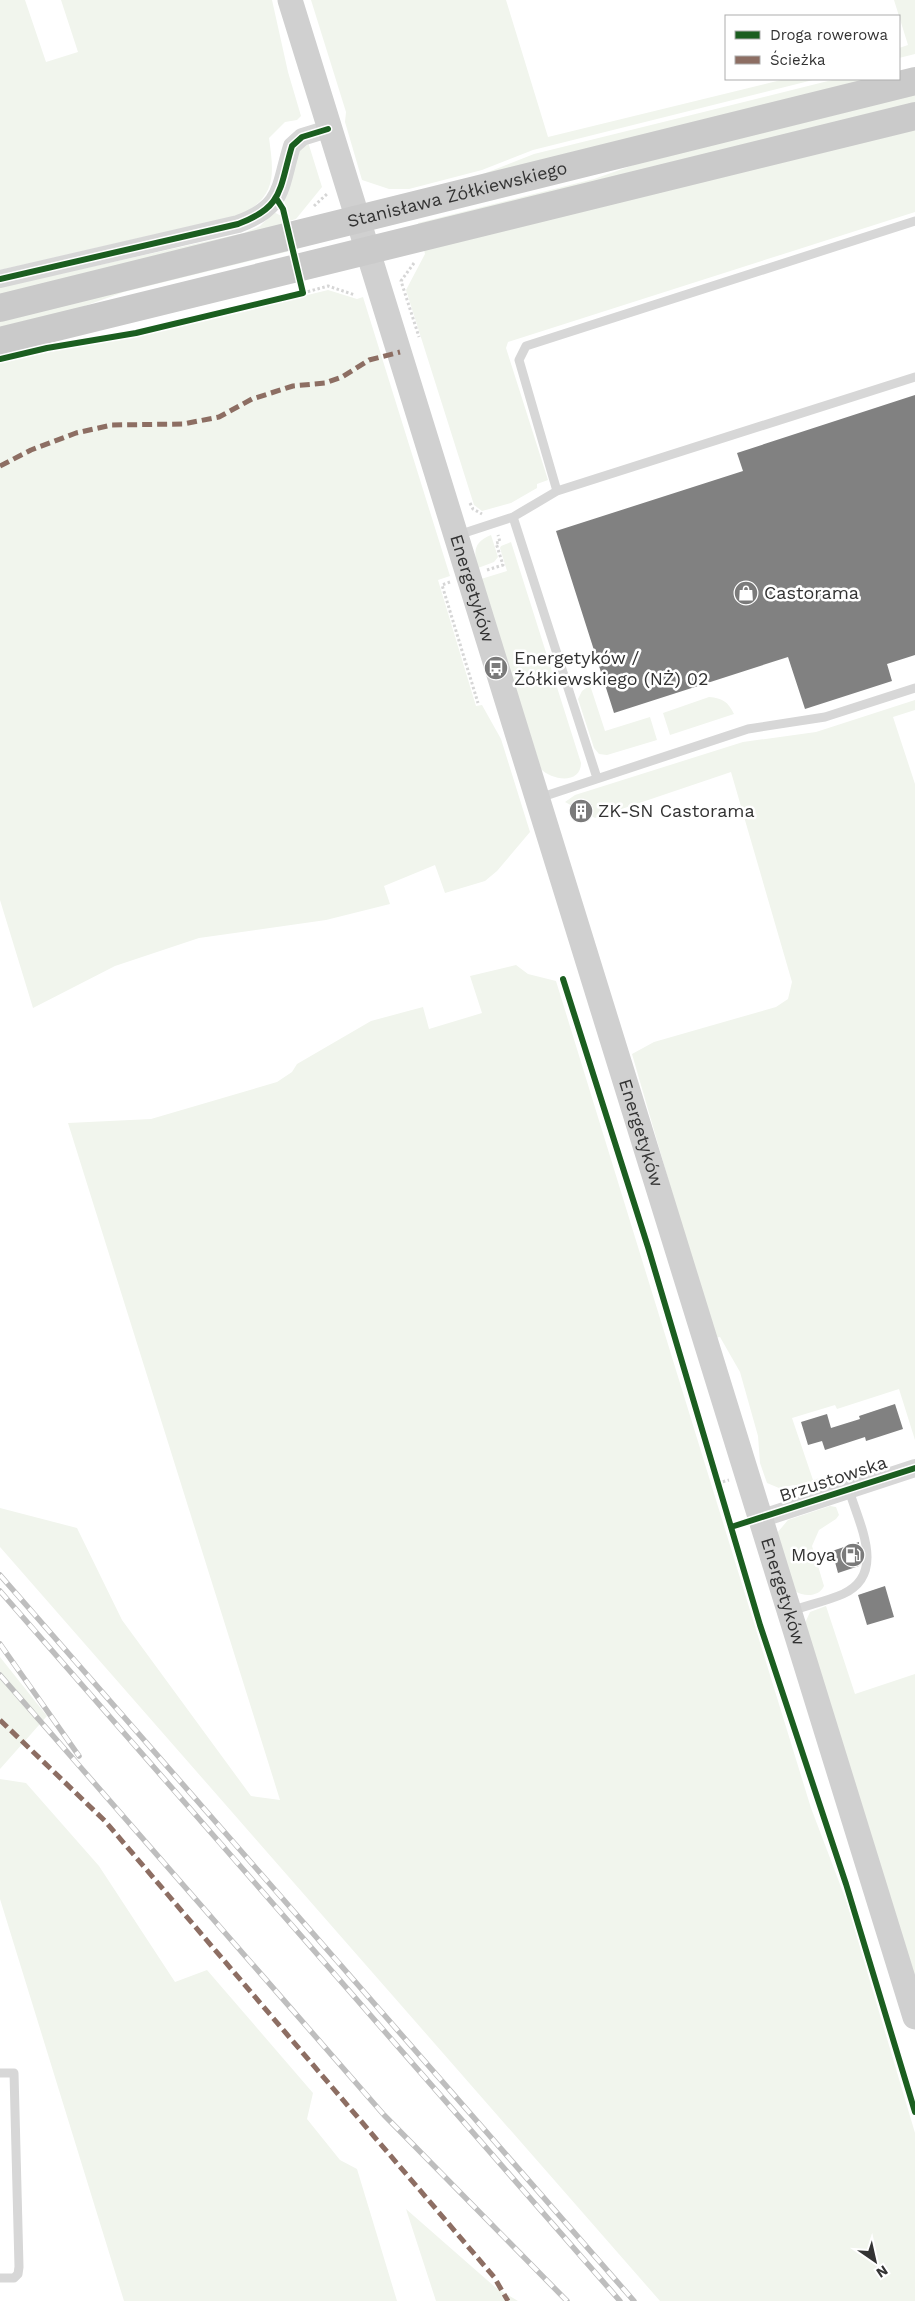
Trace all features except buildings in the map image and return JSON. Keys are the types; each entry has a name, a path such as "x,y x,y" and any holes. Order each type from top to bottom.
{"main road":[{"name":"Energetyków","path":"290,0 356,220 430,447 537,799 915,2017"},
{"name":"Stanisława Żółkiewskiego","path":"0,308 915,82"},
{"name":"Stanisława Żółkiewskiego","path":"0,341 300,281 366,251 915,116"}],"street":[{"path":"0,279 238,224 255,218 272,206 292,146 297,140 328,129"},
{"name":"Brzustowska","path":"760,1518 915,1468"}],"lane":[{"path":"557,491 519,360 526,346 915,221"},
{"path":"456,536 513,517 557,491 915,377"},
{"path":"513,517 597,778"},
{"path":"537,799 748,729 826,717 915,688"},
{"path":"789,1612 841,1595 858,1584 864,1576 868,1558 849,1490"},
{"path":"0,2073 14,2073 19,2267 18,2274 14,2278 0,2278"}],"path":[{"path":"415,261 401,281 421,346"},
{"path":"300,281 328,286 355,295"},
{"path":"467,496 474,510 482,514 490,512"}],"shaded area":[{"path":"0,0 25,0 46,62 78,52 61,0 272,0 288,72 301,116 297,120 285,122 269,138 272,173 267,192 252,208 240,215 0,270"},
{"path":"311,0 506,0 548,137 781,80 813,80 533,150 482,170 409,189 389,189 362,180 345,122 346,112"},
{"path":"894,0 915,0 915,54 900,58 900,48 908,45"},
{"path":"832,80 884,80 455,185 534,154"},
{"path":"915,92 915,106 419,227 418,223 594,179 645,161"},
{"path":"915,126 915,212 508,342 506,348 548,480 537,484 537,488 511,503 482,511 474,505 406,290 425,254 423,246"},
{"path":"308,142 322,187 296,219 289,221 284,200 298,152"},
{"path":"274,212 283,217 286,228 0,297 0,287 244,233 260,226"},
{"path":"289,247 290,251 124,292 59,315 0,331 0,318"},
{"path":"328,290 357,299 363,297 450,576 438,580 476,706 482,705 501,739 530,832 497,871 485,881 445,893 435,865 384,886 390,904 326,920 199,938 115,966 33,1008 0,900 0,363 87,344 133,338"},
{"path":"491,535 498,557 494,562 478,568 476,548 481,541"},
{"path":"511,542 581,763 580,770 571,777 558,778 551,776 541,769 481,579 507,571 500,548"},
{"path":"590,685 605,731 650,717 657,740 607,755 599,754 594,748 578,699 582,691"},
{"path":"709,697 724,701 730,706 734,714 670,735 663,713"},
{"path":"915,700 915,710 893,717 915,784 915,1440 899,1389 837,1409 835,1405 792,1418 813,1480 824,1477 826,1481 797,1491 794,1485 779,1488 767,1483 760,1463 758,1436 740,1372 720,1337 714,1338 632,1054 654,1042 776,1007 788,999 792,982 731,772 595,818 565,802 575,795 743,742 816,732"},
{"path":"516,965 528,974 556,981 811,1808 846,1900 915,2133 915,2301 660,2301 0,1547 0,1508 77,1528 122,1620 251,1796 280,1800 68,1123 151,1119 277,1082 292,1072 297,1064 371,1021 423,1007 429,1029 482,1013 470,976"},
{"path":"830,1506 836,1507 839,1515 819,1530 812,1546 824,1586 822,1590 815,1594 799,1593 795,1591 777,1533 788,1520"},
{"path":"826,1606 855,1694 915,1674 915,1986 805,1623 810,1612"},
{"path":"0,1657 47,1716 0,1769"},
{"path":"0,1779 26,1783 99,1866 175,1982 207,1970 313,2093 307,2119 340,2160 357,2169 397,2301 124,2301 0,1899"},
{"path":"406,2209 495,2287 518,2301 436,2301"}],"railway":[{"path":"0,1575 634,2301"},
{"path":"0,1591 620,2301"},
{"path":"0,1644 79,1756"},
{"path":"0,1675 384,2115 567,2301"}],"marked path":[{"path":"0,466 31,450 76,433 112,425 183,424 219,417 252,399 293,386 325,383 342,377 369,360 400,352"},
{"path":"0,1720 105,1821 494,2277 508,2301"}],"cycle path":[{"path":"0,279 238,224 253,218 264,211 277,195 292,146 302,137 328,129"},
{"path":"0,359 47,348 136,333 303,293 283,209 276,198"},
{"path":"563,979 648,1247 760,1625 846,1884 915,2112"},
{"path":"731,1527 915,1468"}],"place":[{"name":"Castorama","path":"746,593"},
{"name":"Energetyków / Żółkiewskiego (NŻ) 02","path":"496,668"},
{"name":"ZK-SN Castorama","path":"581,811"},
{"name":"Moya","path":"853,1555"}]}
